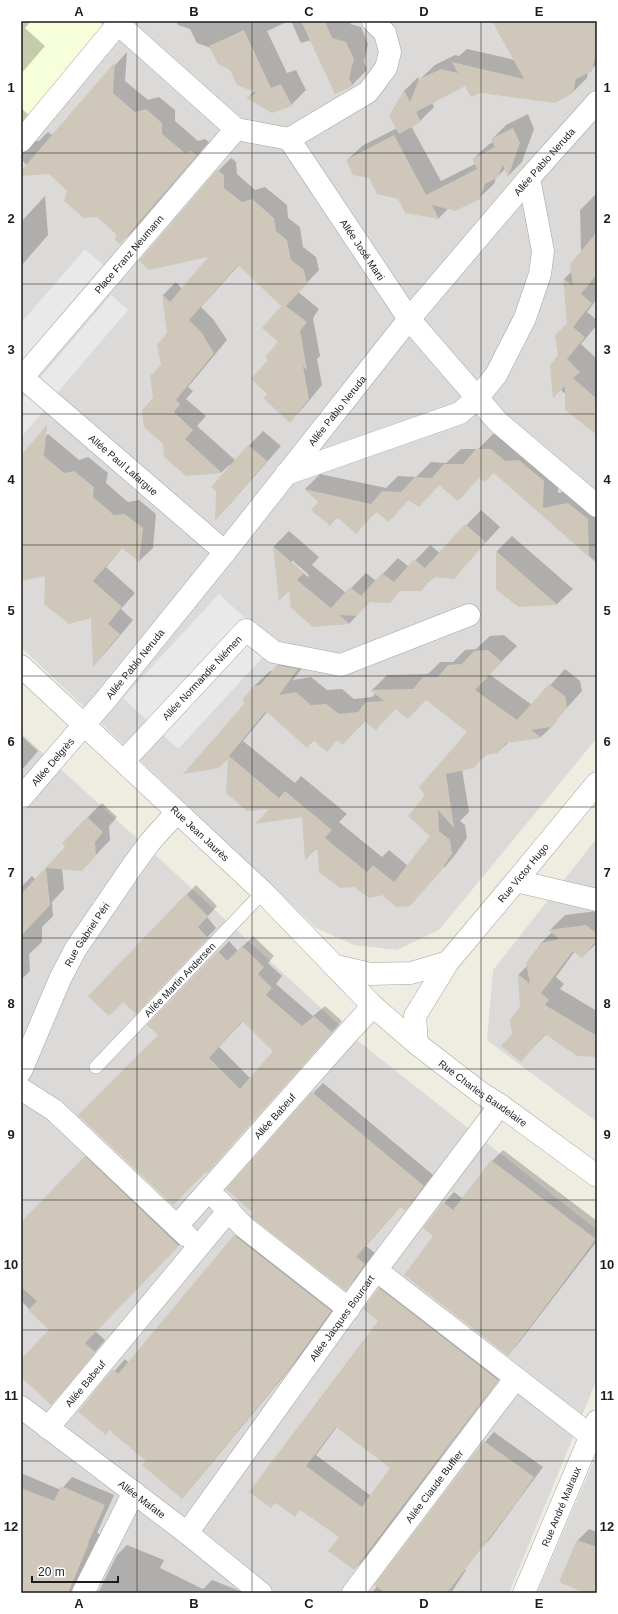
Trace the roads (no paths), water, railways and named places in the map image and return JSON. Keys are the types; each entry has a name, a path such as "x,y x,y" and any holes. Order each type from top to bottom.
{"street":[{"path":"21,141 117,23 236,129 289,139 368,92 386,68 390,52 385,33 373,21"},
{"name":"Allée Pablo Neruda","path":"84,726 225,552 409,319 529,178 597,102"},
{"name":"Place Franz Neumann","path":"22,378 236,129"},
{"name":"Allée José Marti","path":"289,139 409,319 478,397 498,422 597,506"},
{"path":"286,474 460,413 478,397 496,375 525,318 540,274 543,252 529,178"},
{"name":"Allée Paul Lafargue","path":"22,378 225,552"},
{"name":"Allée Normandie Niémen","path":"124,761 246,630 274,652 341,665 469,615"},
{"name":"Rue Jean Jaurès","path":"21,666 263,892 373,1006"},
{"name":"Allée Delgrès","path":"21,798 84,726"},
{"name":"Rue Victor Hugo","path":"417,1044 415,1016 448,962 597,782"},
{"name":"Rue Gabriel Péri","path":"21,1071 60,979 75,950 134,863 150,842 177,812"},
{"path":"516,881 597,900"},
{"path":"336,966 371,974 403,974 448,962"},
{"name":"Rue Charles Baudelaire","path":"373,1006 417,1044 481,1093 500,1105 597,1176"},
{"name":"Allée Babeuf","path":"177,1226 373,1006"},
{"path":"21,1089 54,1110 198,1246"},
{"name":"Allée Jacques Bourcart","path":"187,1533 350,1309 376,1270 500,1105"},
{"path":"209,1191 244,1226 350,1309"},
{"name":"Allée Babeuf","path":"48,1428 229,1210"},
{"path":"376,1270 515,1379 594,1428"},
{"name":"Allée Claude Buffier","path":"353,1593 515,1379"},
{"name":"Allée Mafate","path":"21,1407 187,1533 261,1593"},
{"name":"Rue André Malraux","path":"524,1593 594,1428"},
{"path":"83,1593 134,1492"}],"lane":[{"name":"Allée Martin Andersen","path":"96,1067 263,892"}]}
